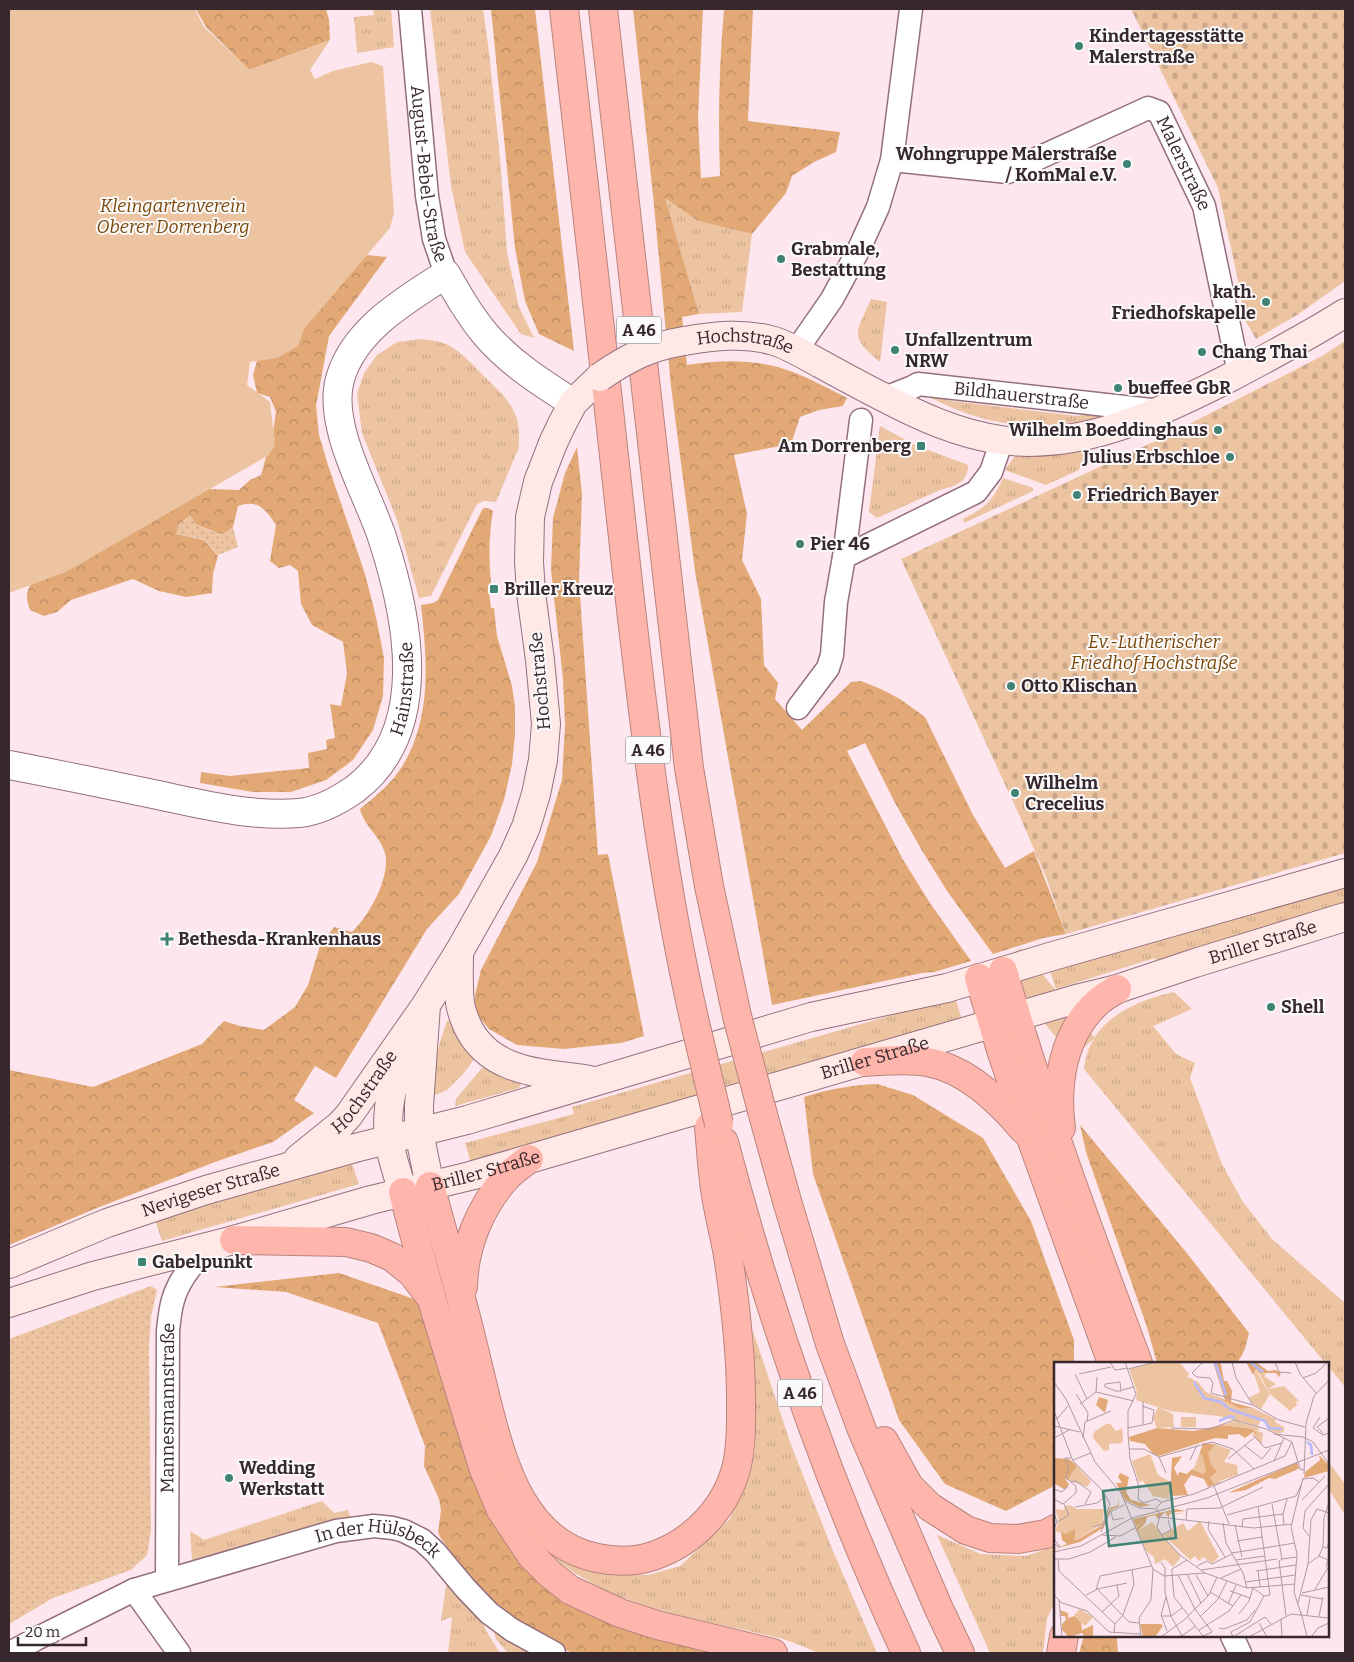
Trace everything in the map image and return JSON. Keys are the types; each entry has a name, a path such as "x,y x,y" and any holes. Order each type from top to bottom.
{"highway":[{"name":"A 46","path":"564,9 640,697 661,845 688,995 708,1079 714,1126 790,1365 838,1494 906,1653"},
{"name":"A 46","path":"603,9 689,768 709,886 762,1112 830,1344 862,1430 939,1609 960,1653"},
{"path":"991,975 1002,1053 1112,1362"},
{"path":"1052,1111 1062,1066 1084,1005 1098,1002 1117,988"},
{"path":"997,1023 1052,1111 1066,1169 1138,1362"},
{"path":"865,1062 909,1059 929,1062 959,1073 972,1081 1005,1108 1031,1138"},
{"path":"430,1186 499,1448 510,1478 530,1512 546,1532 568,1548 587,1556 610,1560 631,1561 648,1558 684,1541 715,1513 725,1496 737,1465 741,1432 738,1329 728,1254 715,1190 714,1126"},
{"path":"463,1306 467,1256 477,1224 489,1202 506,1178 529,1158"},
{"path":"403,1192 432,1300 483,1467 501,1510 531,1555 570,1590 620,1613 657,1625 773,1653"},
{"path":"787,1201 876,1427 909,1486 930,1507 966,1530 990,1538 1018,1539 1046,1534 1054,1530"},
{"path":"234,1240 346,1242 371,1248 392,1256 412,1273 432,1300"},
{"path":"1061,1653 1064,1637"}],"main road":[{"name":"Hochstraße","path":"290,1166 340,1126 349,1115 426,1005 459,952 523,834 542,768 546,724 531,593 529,562 530,517 538,482 553,443 574,403 600,377 629,359 661,345 730,335 757,337 774,341 796,350 885,398 956,430 1002,440 1048,441 1108,430 1160,411 1239,373 1308,336 1345,312"},
{"path":"419,1132 461,1122 810,1017 947,988 1054,955 1345,873"},
{"name":"Briller Straße","path":"1117,988 1345,917"},
{"path":"459,952 460,1003 472,1035 483,1049 496,1059 530,1071 600,1081"},
{"name":"Hochstraße","path":"426,1005 419,1132 430,1186"},
{"path":"9,1303 142,1262 234,1240 403,1192 389,1140 388,1116 393,1082 407,1043 426,1005"},
{"name":"Briller Straße","path":"403,1192 529,1158 997,1023 1084,1005"},
{"name":"Nevigeser Straße","path":"9,1264 107,1222 206,1190 419,1132"}],"street":[{"name":"August-Bebel-Straße","path":"410,9 427,196 434,239 446,274 462,303 492,341 509,358 538,381 574,403"},
{"path":"796,350 832,299 859,249 878,206 892,160 911,9"},
{"name":"Malerstraße","path":"892,160 1008,172 1148,108 1159,112 1204,206 1239,373"},
{"name":"Hainstraße","path":"9,765 201,804 261,813 282,814 319,809 332,803 365,781 375,770 392,743 402,717 406,688 407,657 400,605 387,555 343,434 338,408 339,387 345,366 376,324 402,303 446,274"},
{"name":"Bildhauerstraße","path":"885,398 913,388 918,384 1160,411"},
{"path":"798,708 828,668 832,655 836,602 844,557 862,420"},
{"path":"844,557 976,492 991,472 1002,440"},
{"name":"Mannesmannstraße","path":"168,1580 168,1331 173,1300 180,1283 187,1271 207,1247"},
{"name":"In der Hülsbeck","path":"10,1653 36,1638 134,1590 336,1530 365,1526 393,1528 422,1540 489,1613 512,1630 554,1653"},
{"path":"134,1590 179,1653"},
{"path":"1232,1637 1240,1653"}],"green space":[{"name":"Kleingartenverein Oberer Dorrenberg","path":"9,9 195,9 204,27 249,70 330,40 310,70 315,79 333,71 371,62 383,66 394,213 390,228 304,329 298,346 277,358 250,362 247,385 270,402 275,445 269,455 66,572 9,593"},
{"path":"196,9 326,9 329,20 330,40 249,70 206,27"},
{"path":"373,9 391,9 394,47 357,53 354,17 374,15"},
{"path":"430,9 483,9 500,158 507,253 519,307 534,338 521,334 465,252 451,186"},
{"path":"491,9 535,9 574,351 539,334 525,301 515,248"},
{"path":"633,9 703,9 698,118 701,178 720,176 719,92 724,9 753,9 748,121 840,132 836,152 814,162 792,176 786,193 752,234 698,221 665,198 699,314 682,317 687,365 729,361 771,365 804,377 847,398 843,406 819,410 800,417 791,444 734,455 747,514 742,560 761,599 764,665 778,683 775,699 802,730 851,682 861,681 900,699 925,717 973,815 1005,868 1034,851 1066,934 1043,938 993,954 947,891 921,849 865,743 847,751 902,858 930,903 971,961 934,972 772,1005 695,571 671,386"},
{"path":"1131,9 1345,9 1345,281 1297,315 1256,339 1245,320 1218,188"},
{"path":"664,197 698,221 752,234 742,312 699,314"},
{"path":"367,255 387,257 329,336 316,406 319,435 365,574 384,658 383,696 373,730 353,760 326,780 291,792 253,792 200,783 201,772 230,776 309,768 308,753 327,749 326,740 335,738 330,704 341,706 347,673 343,642 312,625 301,604 298,571 290,565 279,568 270,561 276,525 269,515 256,505 245,504 238,506 233,527 223,535 195,524 190,516 178,525 177,534 204,540 218,556 213,574 212,593 186,597 159,591 133,579 71,600 57,612 44,616 30,610 27,601 29,587 34,579 207,489 239,490 250,480 261,475 273,432 276,412 270,397 257,393 253,375 260,350"},
{"path":"871,299 887,302 880,362 863,346 858,333"},
{"path":"420,339 447,344 454,348 501,393 516,416 519,443 518,450 496,502 484,501 477,504 431,596 419,598 397,520 362,433 357,394 364,373 377,355 397,342"},
{"name":"Ev.-Lutherischer Friedhof Hochstraße","path":"1345,341 1345,853 1066,934 1046,877 1021,819 901,559 1160,439 1322,356"},
{"path":"927,392 951,401 1077,416 1104,412 1109,416 1060,424 1011,424 964,413 924,395"},
{"path":"880,426 915,445 968,465 966,476 960,483 877,518 869,512"},
{"path":"577,447 582,494 579,581 598,855 608,854 644,1036 621,1043 564,1049 517,1045 489,1029 479,1017 475,1005 475,995 481,970 537,862 562,780 565,725 563,679 551,570 553,518 565,473"},
{"path":"1076,449 1085,454 1079,470 1046,485 1005,470 1014,457 1022,453"},
{"path":"1003,478 1033,488 1033,491 964,523 963,519 988,503"},
{"path":"484,508 493,511 489,552 492,593 489,593 491,608 494,608 497,636 512,686 515,707 515,735 512,764 504,800 491,836 459,894 427,929 336,1078 315,1066 294,1100 314,1113 273,1142 215,1162 97,1208 9,1245 9,1070 93,1087 202,1044 224,1021 264,1030 295,1007 308,985 320,946 334,927 352,932 365,916 382,884 386,863 383,847 365,821 360,809 394,778 412,747 419,727 425,687 425,646 421,605 438,600"},
{"path":"191,516 195,524 211,531 223,534 233,527 238,547 218,555 203,539 176,534 178,525"},
{"path":"1345,887 1345,908 1158,964 1155,958 1056,989 1050,971"},
{"path":"1021,948 1095,1038 1072,1057 998,966"},
{"path":"1174,992 1192,1009 1153,1026 1176,1054 1195,1063 1190,1078 1222,1164 1243,1202 1272,1239 1345,1303 1345,1387 1329,1367 1329,1362 1324,1362 1084,1069 1094,1038 1104,1026 1129,1008"},
{"path":"955,997 962,1020 471,1163 465,1143 574,1114 572,1107"},
{"path":"455,1020 477,1055 464,1073 447,1090 432,1096 434,1067 441,1039 447,1021"},
{"path":"486,1063 520,1078 522,1083 519,1088 455,1106 456,1099"},
{"path":"877,1084 913,1095 983,1138 1031,1221 1074,1340 1074,1362 1054,1362 1054,1483 1052,1487 1006,1511 945,1484 899,1420 813,1174 804,1097 858,1085"},
{"path":"1080,1125 1186,1252 1249,1333 1243,1353 1237,1362 1157,1362 1147,1327 1086,1152"},
{"path":"351,1161 359,1184 162,1241 154,1217"},
{"path":"339,1273 417,1300 560,1599 592,1616 622,1627 730,1653 573,1653 544,1641 517,1626 476,1586 440,1537 438,1532 441,1510 439,1499 424,1466 425,1446 378,1323 286,1292 215,1287"},
{"path":"151,1286 157,1290 151,1317 149,1347 151,1531 147,1555 131,1570 53,1598 9,1624 9,1339"},
{"path":"753,1331 791,1445 833,1551 877,1653 820,1653 778,1638 651,1607 595,1585 569,1569 546,1550 593,1572 648,1575 680,1566 729,1520 750,1474 755,1450 756,1418"},
{"path":"1329,1462 1345,1484 1345,1515 1329,1490"},
{"path":"322,1501 334,1513 348,1510 350,1517 210,1558 192,1560 190,1531 204,1540"},
{"path":"937,1535 981,1554 1026,1556 1054,1546 1054,1603 1047,1619 1043,1653 990,1653"},
{"path":"447,1579 481,1616 486,1631 500,1653 448,1653 452,1617 441,1621"},
{"path":"492,1626 539,1653 508,1653 496,1639"},
{"path":"1084,1637 1120,1637 1117,1638 1118,1653 1079,1653"}],"place":[{"name":"Kindertagesstätte Malerstraße","path":"1079,46"},
{"name":"Wohngruppe Malerstraße / KomMal e.V.","path":"1127,164"},
{"name":"Grabmale, Bestattung","path":"781,259"},
{"name":"kath. Friedhofskapelle","path":"1266,302"},
{"name":"Unfallzentrum NRW","path":"895,350"},
{"name":"Chang Thai","path":"1202,352"},
{"name":"bueffee GbR","path":"1118,388"},
{"name":"Wilhelm Boeddinghaus","path":"1218,430"},
{"name":"Am Dorrenberg","path":"921,446"},
{"name":"Julius Erbschloe","path":"1230,457"},
{"name":"Friedrich Bayer","path":"1077,495"},
{"name":"Pier 46","path":"800,544"},
{"name":"Briller Kreuz","path":"494,589"},
{"name":"Otto Klischan","path":"1011,686"},
{"name":"Wilhelm Crecelius","path":"1015,793"},
{"name":"Bethesda-Krankenhaus","path":"167,939"},
{"name":"Shell","path":"1271,1007"},
{"name":"Gabelpunkt","path":"142,1262"},
{"name":"Wedding Werkstatt","path":"229,1478"}]}
